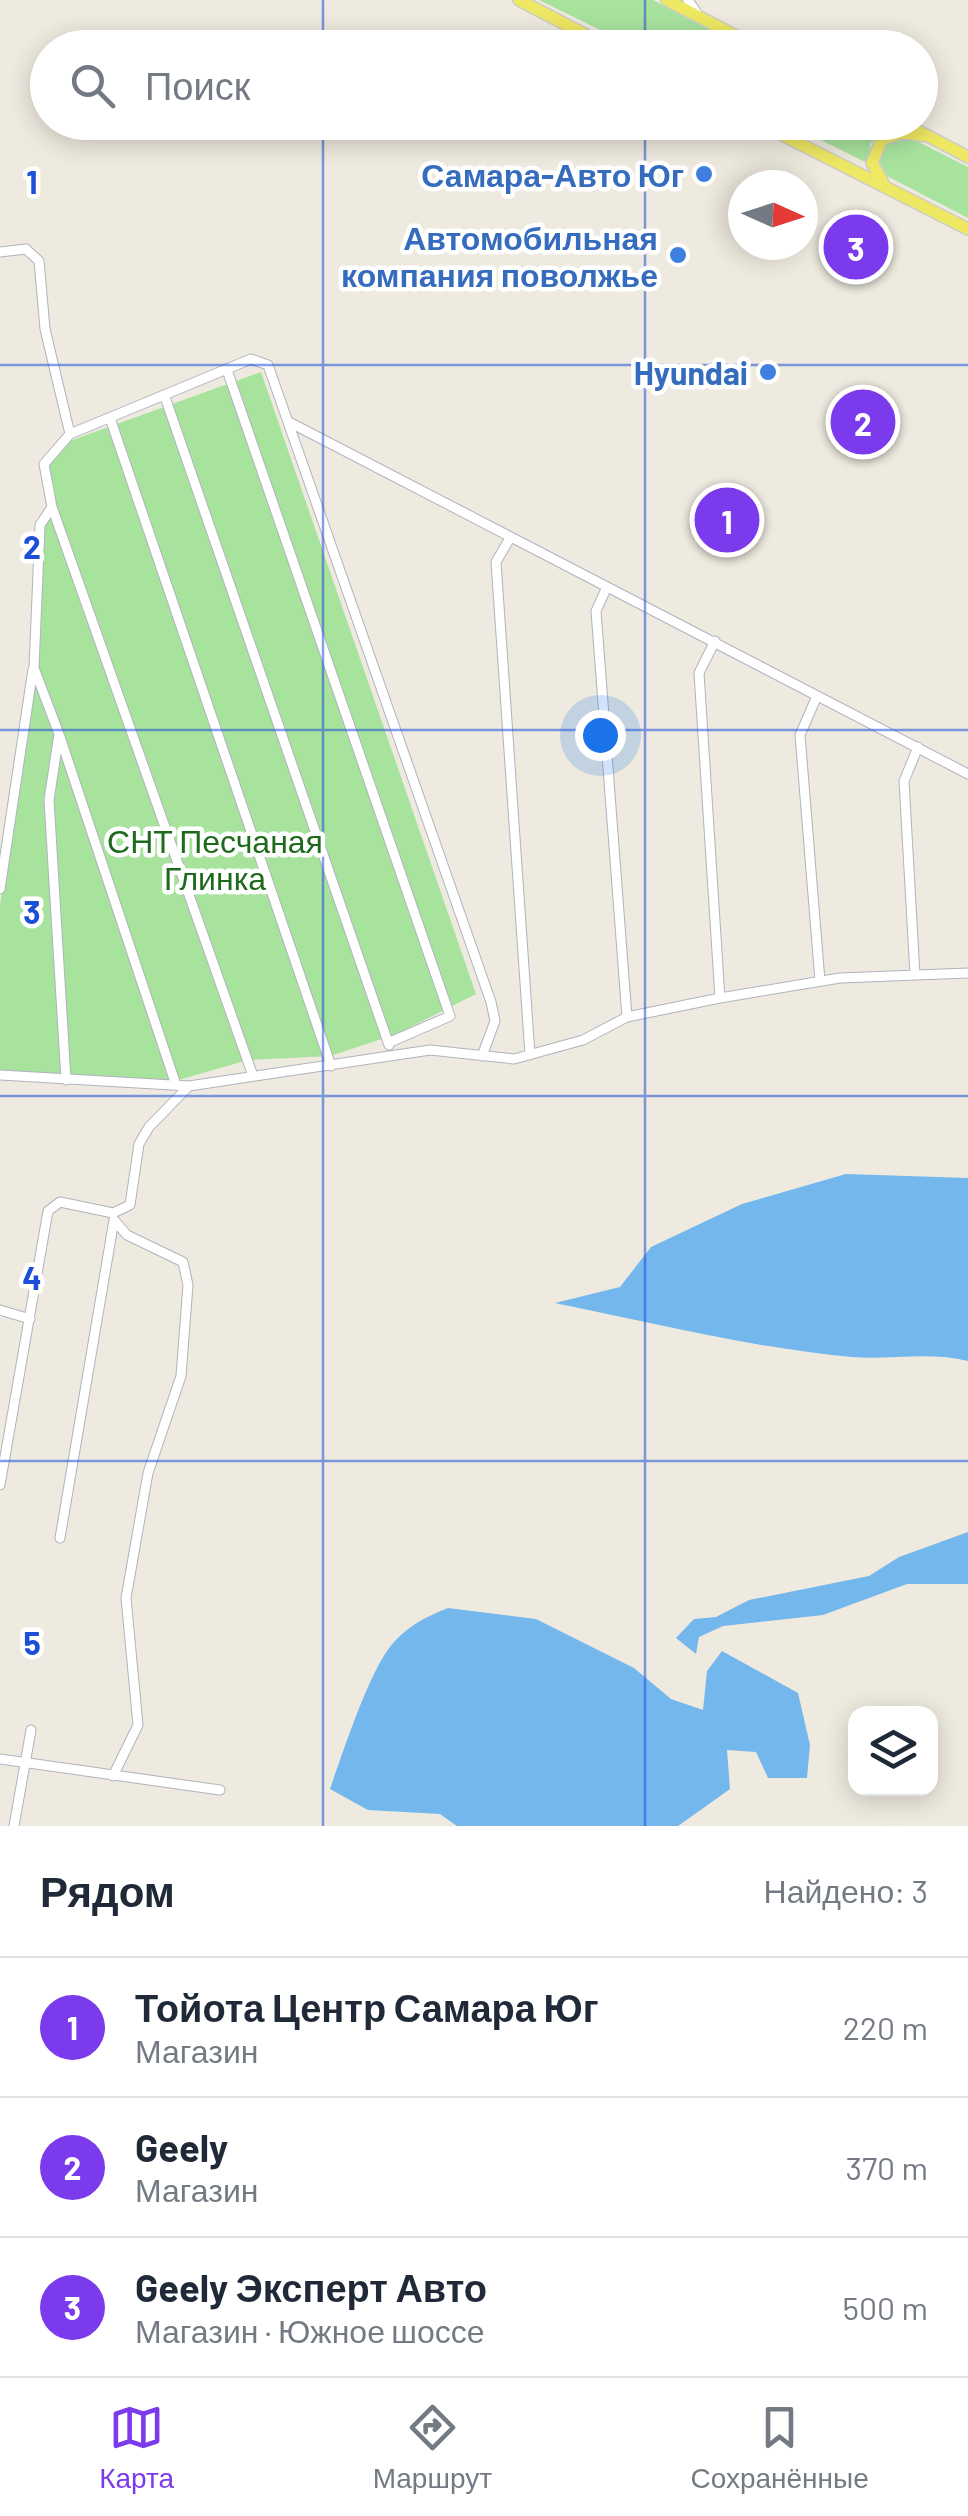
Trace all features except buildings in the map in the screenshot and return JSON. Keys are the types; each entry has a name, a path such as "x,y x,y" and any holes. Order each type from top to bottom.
{"main road":[{"path":"518,0 576,30"},
{"path":"667,0 725,30"},
{"path":"792,140 968,230"},
{"path":"883,140 876,146 875,173 889,189"},
{"path":"936,140 968,157"}],"street":[{"path":"688,0 699,16"},
{"path":"0,252 26,249 39,261 46,329 70,434"},
{"path":"253,1076 52,507 44,464 70,434 251,359 268,365 494,1012 493,1031 482,1056"},
{"path":"227,370 450,1016 388,1043"},
{"path":"165,397 393,1057"},
{"path":"110,418 331,1066"},
{"path":"289,422 968,774"},
{"path":"0,889 34,668 40,525 52,507"},
{"path":"510,538 496,562 530,1056"},
{"path":"606,589 596,611 627,1017"},
{"path":"715,641 699,673 720,998"},
{"path":"34,668 176,1085"},
{"path":"817,696 800,736 820,981"},
{"path":"59,734 49,800 66,1080"},
{"path":"916,974 904,781 918,747"},
{"path":"0,1075 190,1086 447,1049 514,1059 583,1040 627,1017 720,998 820,981 968,973"},
{"path":"60,1538 114,1216 134,1198 136,1158 149,1128 190,1086"},
{"path":"0,1485 48,1211 55,1204 67,1202 114,1216 127,1235 182,1262 188,1285 181,1376 148,1473 126,1598 138,1726 113,1776"},
{"path":"0,1310 30,1319"},
{"path":"14,1826 31,1730"},
{"path":"0,1759 220,1790"}],"green space":[{"path":"539,0 653,0 712,30 600,30"},
{"path":"821,140 875,140 867,163"},
{"path":"888,140 915,140 968,167 968,218 883,174 878,168 878,155"},
{"name":"СНТ Песчаная Глинка","path":"261,372 476,994 397,1034 330,1056 248,1060 175,1081 0,1070 0,905 36,666 43,525 56,507 48,464 67,442"}],"water":[{"path":"846,1174 968,1178 968,1361 939,1357 867,1358 777,1348 555,1303 620,1287 651,1247 742,1204"},
{"path":"968,1532 968,1584 907,1584 823,1615 723,1626 699,1637 696,1654 676,1638 694,1619 716,1617 749,1600 869,1576 899,1557"},
{"path":"448,1608 536,1619 634,1668 671,1699 703,1710 707,1671 722,1651 798,1693 810,1745 807,1778 768,1778 756,1752 727,1750 730,1789 678,1826 457,1826 440,1814 368,1810 330,1789 358,1710 377,1668 396,1640 420,1621"}],"place":[{"name":"Самара-Авто Юг","path":"704,174"},
{"name":"Geely Эксперт Авто","path":"856,247"},
{"name":"Автомобильная компания поволжье","path":"678,255"},
{"name":"Hyundai","path":"768,372"},
{"name":"Geely","path":"863,422"},
{"name":"Тойота Центр Самара Юг","path":"727,520"}]}
